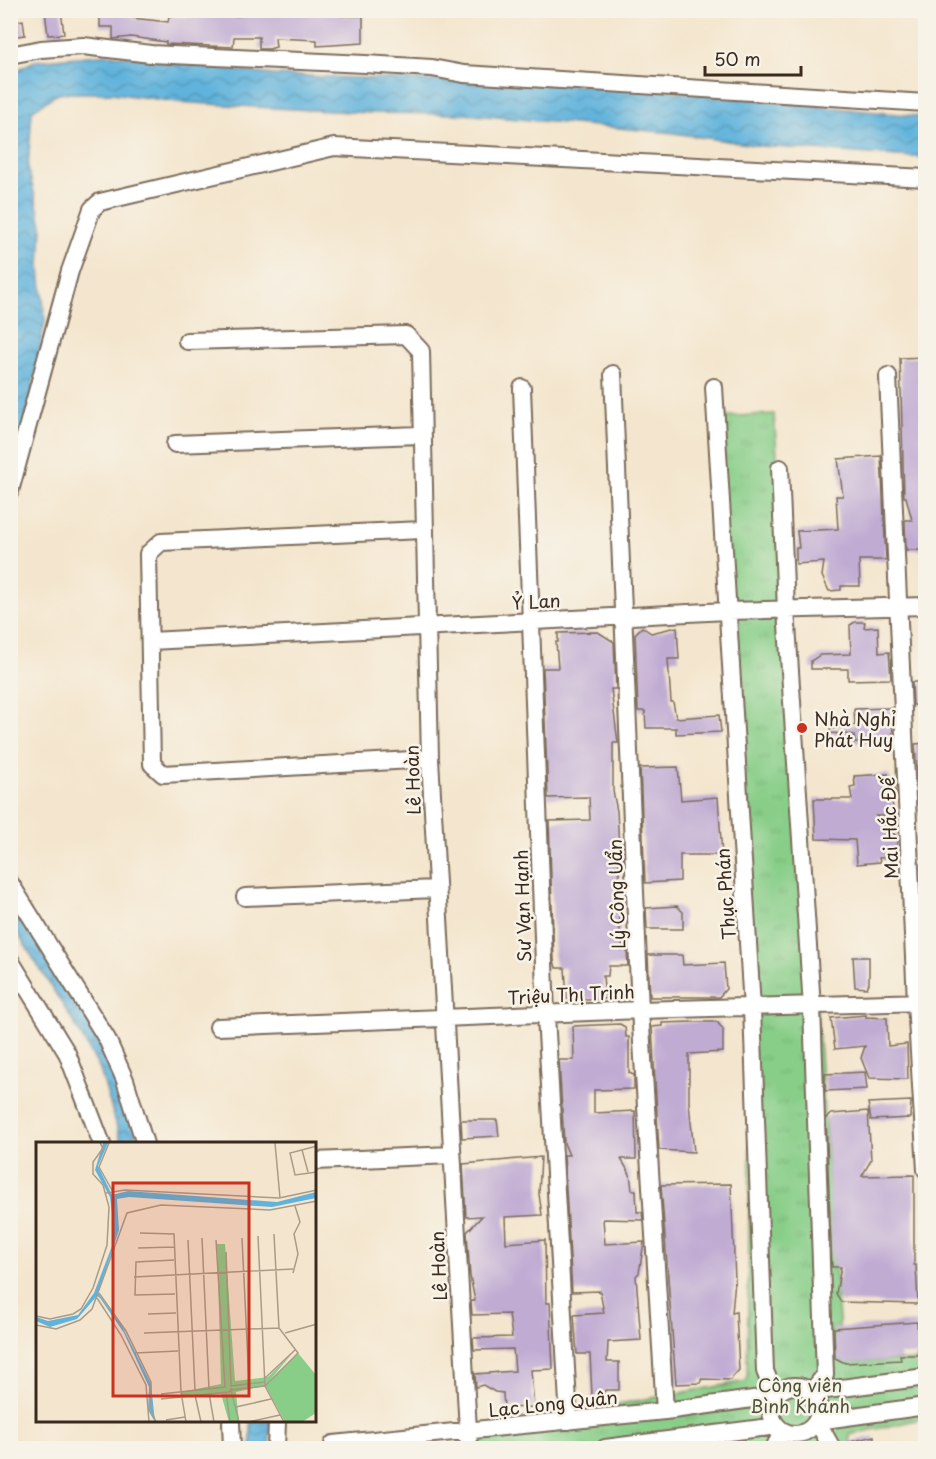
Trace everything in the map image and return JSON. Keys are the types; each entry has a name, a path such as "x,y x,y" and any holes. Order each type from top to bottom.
{"street":[{"path":"10,55 41,49 83,46 198,58 432,68 464,74 926,103"},
{"path":"10,491 70,271 92,209 100,201 334,147 926,178"},
{"name":"Lê Hoàn","path":"187,340 406,335 421,351 422,530 428,627 430,759 469,1449"},
{"name":"Lý Công Uẩn","path":"613,374 640,1010 665,1411"},
{"name":"Mai Hắc Đế","path":"888,376 920,1002 926,1170"},
{"name":"Thục Phán","path":"714,387 752,1008 765,1371 775,1396"},
{"name":"Sư Vạn Hạnh","path":"522,388 546,1015 569,1421"},
{"path":"175,444 420,435"},
{"path":"780,468 786,610 812,1007 825,1375 811,1392"},
{"path":"422,530 161,542 148,554 152,764 164,774 430,759"},
{"name":"Ỷ Lan","path":"150,641 727,611 926,606"},
{"path":"10,883 107,1039 125,1080 144,1142"},
{"path":"245,897 436,889"},
{"path":"10,960 67,1053 101,1142"},
{"name":"Triệu Thị Trinh","path":"218,1027 640,1010 812,1007 920,1002"},
{"path":"316,1161 451,1155"},
{"path":"926,1377 811,1392 797,1386 789,1387 775,1396 771,1411 780,1428 790,1434 806,1432 817,1421 926,1406"},
{"path":"811,1392 819,1406 817,1421 832,1449"},
{"name":"Lạc Long Quân","path":"333,1444 665,1411 775,1396"},
{"path":"231,1423 232,1449"},
{"path":"276,1449 277,1423"},
{"path":"605,1449 666,1444 780,1428"},
{"path":"774,1449 780,1428"}],"green space":[{"name":"Công viên Bình Khánh","path":"774,414 842,1362 925,1360 925,1418 850,1435 850,1448 748,1448 746,1444 674,1448 469,1448 468,1431 747,1381 752,1008 717,417"}],"water":[{"path":"109,54 273,75 635,87 925,117 925,158 761,146 674,133 464,114 371,113 272,108 178,102 112,93 59,93 32,111 28,168 42,225 40,268 45,321 28,411 11,461 11,73 34,61"},
{"path":"10,894 108,1050 139,1142 121,1142 100,1070 76,1026 11,923"},
{"path":"251,1423 271,1423 269,1448 251,1448"}],"building":[{"path":"61,10 64,34 48,35 45,11"},
{"path":"100,10 132,10 132,18 168,22 169,16 207,17 208,10 218,10 217,15 239,16 239,12 342,10 342,16 363,16 363,43 317,46 317,40 275,38 276,47 259,49 259,37 234,37 233,47 166,44 166,42 131,37 113,39 113,27 100,27"},
{"path":"23,20 25,35 10,37 10,22"},
{"path":"926,357 926,550 906,550 905,520 912,520 906,497 904,497 900,358"},
{"path":"881,456 886,560 859,560 860,586 841,586 841,590 829,591 822,576 824,562 796,564 796,548 799,548 797,531 838,529 836,496 843,496 838,459"},
{"path":"855,622 865,622 864,628 878,627 879,653 889,652 891,679 848,680 848,669 811,669 811,661 820,655 851,654 850,625"},
{"path":"642,627 651,633 677,627 679,659 668,659 671,702 673,702 676,718 719,715 721,732 676,734 676,728 646,728 645,711 638,711 635,634"},
{"path":"598,632 614,642 616,689 611,689 618,743 613,743 613,791 617,811 619,848 622,844 623,858 619,858 620,934 623,934 622,950 627,950 628,966 609,966 608,976 603,976 605,999 567,999 565,968 556,968 554,960 549,821 590,820 589,797 548,798 543,668 558,668 556,642 558,642 558,633"},
{"path":"912,682 926,682 926,705 913,705"},
{"path":"892,708 893,741 855,743 854,735 830,733 830,729 855,725 854,709"},
{"path":"926,743 926,814 920,814 915,744"},
{"path":"678,767 681,800 718,797 722,855 680,855 680,881 645,883 640,768"},
{"path":"888,774 896,792 896,798 891,798 895,816 876,816 898,838 895,857 879,858 880,862 857,864 855,840 816,839 814,799 852,799 850,787 855,786 854,776"},
{"path":"677,906 683,912 683,929 647,929 646,908"},
{"path":"648,955 682,955 683,965 724,963 726,989 719,997 650,997"},
{"path":"853,957 869,957 867,988 855,987"},
{"path":"866,1015 866,1017 887,1018 888,1046 907,1044 908,1079 869,1078 861,1058 865,1046 835,1049 831,1018"},
{"path":"717,1022 723,1029 723,1052 689,1054 689,1103 694,1152 659,1150 652,1027 662,1026 662,1023"},
{"path":"620,1024 625,1027 626,1037 629,1037 629,1073 634,1075 634,1089 594,1090 594,1113 635,1111 636,1159 621,1159 630,1174 632,1190 636,1190 637,1212 642,1212 643,1220 603,1219 605,1244 644,1242 639,1273 636,1276 641,1340 608,1342 607,1362 619,1362 619,1390 605,1390 602,1401 595,1401 592,1396 590,1354 577,1354 574,1315 604,1313 600,1291 572,1292 564,1155 569,1155 564,1143 559,1060 574,1060 573,1026"},
{"path":"865,1072 867,1089 825,1091 825,1074"},
{"path":"911,1101 910,1118 871,1120 868,1103"},
{"path":"868,1111 871,1160 862,1176 914,1175 914,1265 916,1265 918,1304 841,1302 836,1293 841,1267 832,1267 826,1118 831,1114"},
{"path":"461,1120 497,1120 499,1136 462,1138"},
{"path":"541,1157 539,1194 542,1215 505,1217 506,1243 545,1240 546,1303 550,1303 553,1369 531,1370 534,1407 504,1408 503,1393 495,1392 483,1385 476,1387 475,1374 515,1371 513,1349 474,1350 473,1338 512,1337 509,1314 472,1315 471,1301 475,1301 470,1276 467,1232 482,1216 466,1217 463,1164"},
{"path":"731,1184 735,1280 732,1313 736,1312 739,1370 730,1380 701,1379 701,1383 676,1384 661,1185"},
{"path":"917,1322 918,1355 900,1355 901,1360 845,1363 835,1358 834,1328"},
{"path":"874,1436 875,1446 842,1449 842,1444"}],"place":[{"name":"Nhà Nghỉ Phát Huy","path":"802,728"}]}
